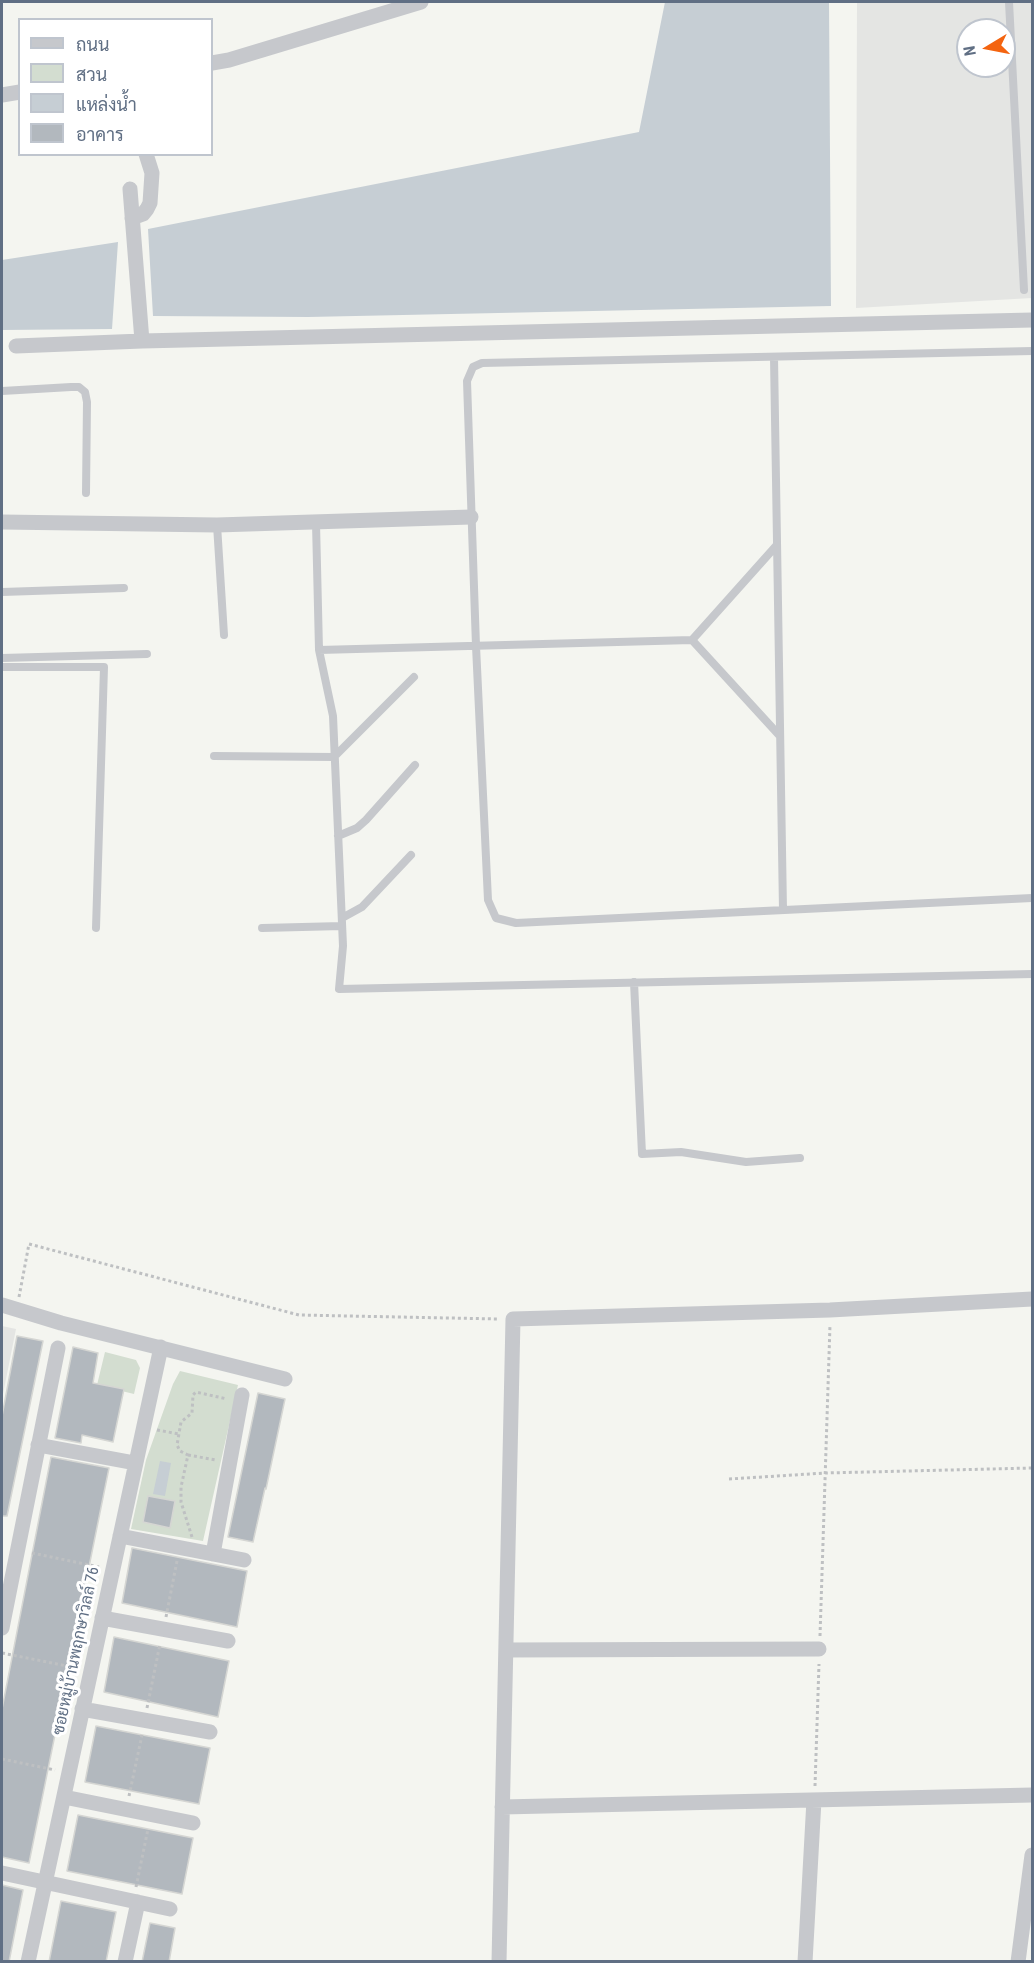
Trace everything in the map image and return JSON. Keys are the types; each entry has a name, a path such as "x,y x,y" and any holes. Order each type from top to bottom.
{"street":[{"path":"213,63 421,2"},
{"path":"2,95 18,92"},
{"path":"132,218 147,209 150,203 152,173 147,156"},
{"path":"130,189 142,341"},
{"path":"16,346 1032,320"},
{"path":"2,522 217,525 471,517"},
{"path":"499,1962 513,1319 830,1310 1032,1299"},
{"path":"8,1306 61,1323 285,1379"},
{"name":"ซอยหมู่บ้านพฤกษาวิลล์ 76","path":"28,1962 161,1347"},
{"path":"2,1628 58,1348"},
{"path":"213,1554 241,1398"},
{"path":"38,1444 135,1462"},
{"path":"120,1536 244,1560"},
{"path":"102,1618 228,1641"},
{"path":"506,1650 819,1649"},
{"path":"82,1709 210,1731"},
{"path":"502,1807 1032,1795"},
{"path":"64,1797 193,1822"},
{"path":"805,1962 814,1800"},
{"path":"1018,1962 1032,1855"},
{"path":"2,1873 170,1909"},
{"path":"125,1962 136,1901"}],"lane":[{"path":"1009,2 1024,290"},
{"path":"1032,351 482,363 472,367 467,381 488,900 496,918 516,923 1032,898"},
{"path":"774,357 783,910"},
{"path":"2,391 79,387 85,392 87,402 86,493"},
{"path":"316,523 320,650 333,716 343,946 339,989 1032,974"},
{"path":"217,525 224,635"},
{"path":"320,650 692,640 776,546"},
{"path":"2,592 124,588"},
{"path":"692,640 780,735"},
{"path":"2,658 147,654"},
{"path":"2,667 104,667 96,928"},
{"path":"214,756 334,757 414,677"},
{"path":"338,836 357,828 366,820 415,765"},
{"path":"262,928 342,922 362,907 411,855"},
{"path":"634,982 642,1154 681,1152 746,1162 800,1158"}],"path":[{"path":"8,1306 21,1292 29,1244 299,1315 513,1319"},
{"path":"814,1800 830,1310"},
{"path":"229,1463 188,1455 180,1451 177,1445 179,1434 182,1422 192,1413 193,1395 196,1392 241,1398"},
{"path":"143,1427 179,1434"},
{"path":"126,1809 163,1630 187,1549 181,1486 188,1455"},
{"path":"729,1479 825,1473 1032,1468"},
{"path":"17,1551 112,1569"},
{"path":"2,1653 91,1671"},
{"path":"2,1759 69,1772"},
{"path":"136,1901 151,1814"}],"shaded area":[{"path":"857,2 1032,2 1032,298 856,308"},
{"path":"2,1326 16,1329 2,1399"}],"green space":[{"path":"105,1352 136,1360 140,1368 134,1394 97,1385"},
{"path":"180,1371 238,1385 203,1541 131,1529 146,1460 173,1384"}],"water":[{"path":"665,2 829,2 831,306 308,317 153,316 148,229 639,132"},
{"path":"118,242 112,329 2,330 2,260"},
{"path":"160,1461 171,1463 165,1496 153,1494"}],"building":[{"path":"17,1336 43,1341 7,1516 2,1516 2,1416"},
{"path":"73,1347 98,1353 93,1383 124,1389 113,1442 82,1435 81,1443 55,1438"},
{"path":"258,1393 285,1399 253,1542 228,1537"},
{"path":"51,1457 109,1468 29,1863 2,1857 2,1709"},
{"path":"148,1496 175,1501 170,1528 143,1522"},
{"path":"132,1548 247,1571 237,1627 122,1603"},
{"path":"114,1637 229,1661 218,1717 104,1692"},
{"path":"96,1726 210,1748 199,1804 85,1782"},
{"path":"78,1815 193,1838 182,1894 67,1871"},
{"path":"2,1885 23,1890 9,1962 2,1962"},
{"path":"61,1901 116,1912 106,1962 49,1962"},
{"path":"150,1923 175,1928 169,1962 142,1962"}]}
